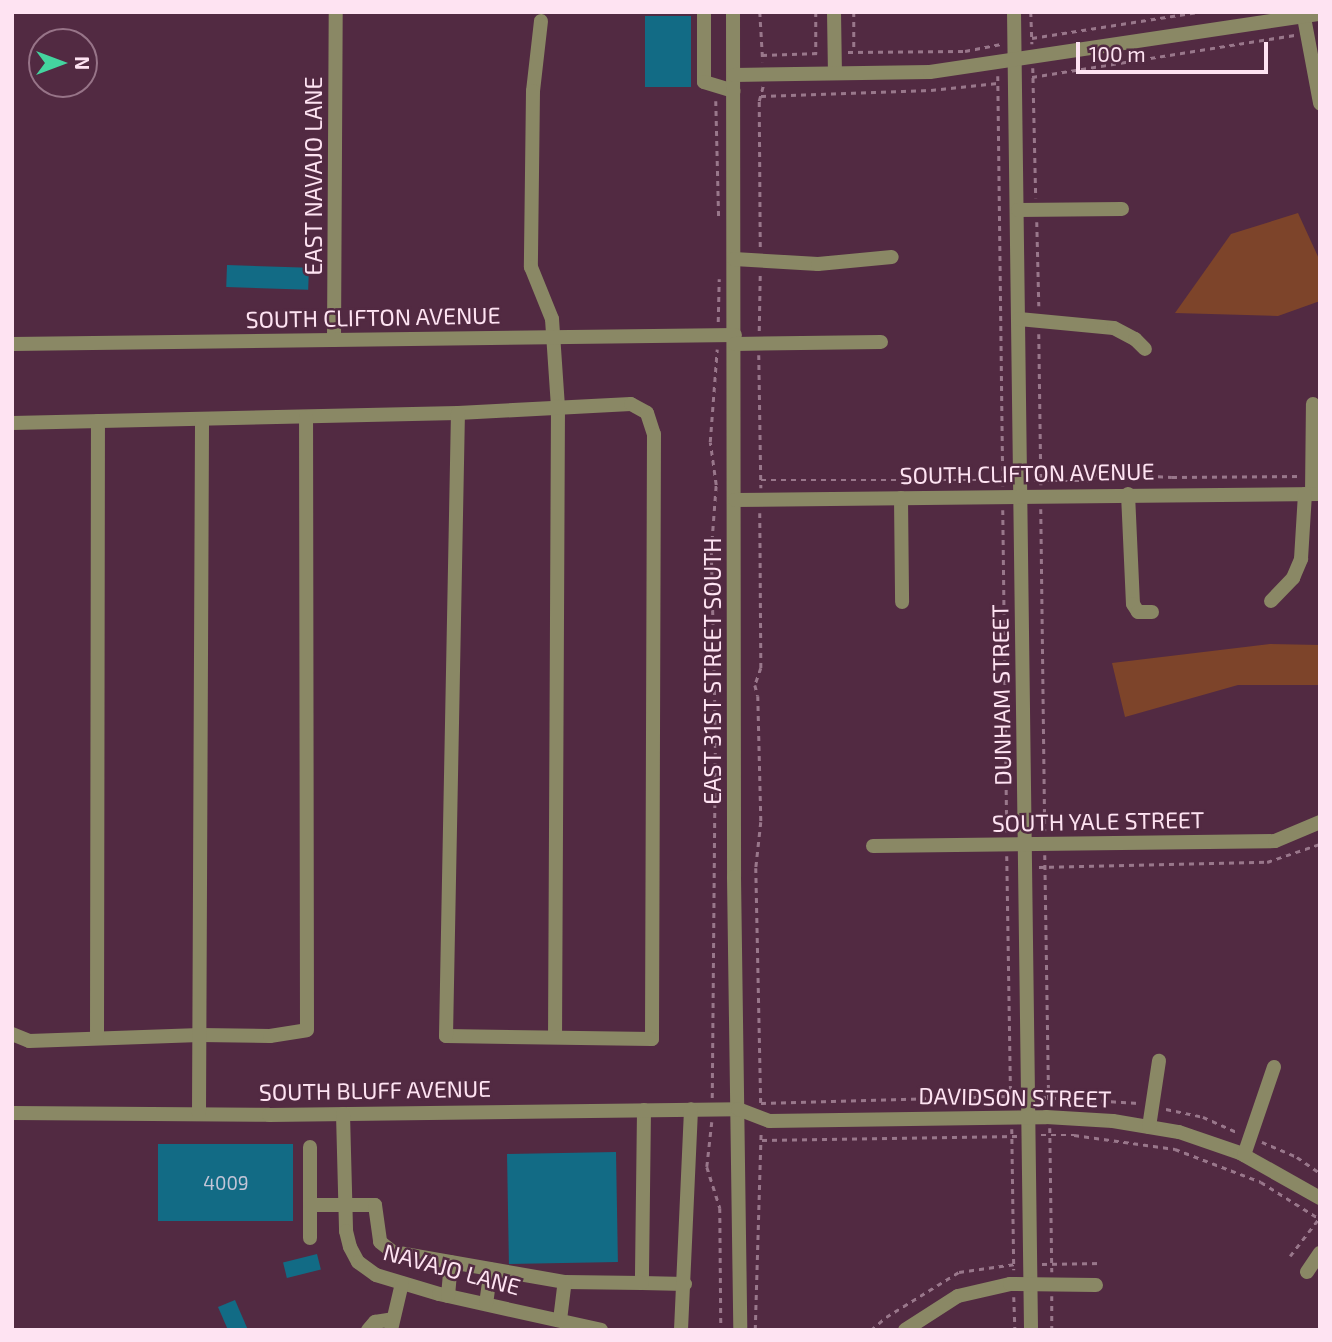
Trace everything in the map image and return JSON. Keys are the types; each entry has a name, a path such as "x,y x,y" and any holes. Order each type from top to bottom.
{"street":[{"name":"EAST NAVAJO LANE","path":"334,340 336,12"},
{"path":"704,12 704,82 734,90"},
{"name":"EAST 31ST STREET SOUTH","path":"733,12 734,877 740,1330"},
{"path":"834,12 835,73"},
{"name":"DUNHAM STREET","path":"1014,12 1031,1330"},
{"path":"734,75 930,72 1304,14 1320,14"},
{"path":"1304,14 1320,103"},
{"path":"541,21 533,91 531,267 550,312 558,406 555,1037"},
{"path":"1018,210 1122,209"},
{"path":"734,259 818,264 892,257"},
{"path":"1019,319 1114,328 1135,339 1145,349"},
{"name":"SOUTH CLIFTON AVENUE","path":"12,344 717,336 760,341 881,342"},
{"path":"12,423 458,413 631,404 647,413 654,434 652,1039 446,1036 458,413"},
{"path":"1271,601 1293,578 1301,559 1312,494 1313,404"},
{"path":"12,1034 29,1041 97,1037 270,1036 307,1030 306,417"},
{"path":"199,1114 202,419"},
{"path":"97,1037 98,421"},
{"path":"1128,494 1133,604 1138,612 1152,612"},
{"name":"SOUTH CLIFTON AVENUE","path":"735,500 1312,494"},
{"path":"901,498 902,602"},
{"name":"SOUTH YALE STREET","path":"873,845 1275,841 1320,822"},
{"path":"1149,1127 1159,1061"},
{"path":"1244,1155 1274,1067"},
{"path":"681,1330 691,1109"},
{"name":"SOUTH BLUFF AVENUE","path":"12,1113 343,1114 738,1109"},
{"name":"DAVIDSON STREET","path":"738,1109 769,1121 1012,1117 1112,1121 1178,1132 1244,1155 1320,1198"},
{"path":"642,1283 644,1110"},
{"name":"NAVAJO LANE","path":"343,1114 344,1206 350,1247 358,1262 376,1275 448,1296 554,1323 601,1330"},
{"path":"310,1147 310,1238"},
{"path":"310,1205 375,1205 380,1242 393,1252 565,1282 685,1284"},
{"path":"1307,1272 1320,1253"},
{"path":"448,1296 451,1262"},
{"path":"486,1304 491,1269"},
{"path":"554,1323 565,1282"},
{"path":"368,1330 375,1322 392,1324 402,1283"},
{"path":"905,1330 958,1296 1014,1284 1097,1285"}],"path":[{"path":"755,1330 762,1140 757,868 760,783 758,696 755,685 761,668 760,260 761,96 764,74 760,12"},
{"path":"816,12 816,54"},
{"path":"854,12 854,52"},
{"path":"1031,12 1039,320 1052,1330"},
{"path":"762,55 965,51 1198,12"},
{"path":"761,96 931,90 998,83 1307,33"},
{"path":"997,45 1015,1330"},
{"path":"716,85 719,225"},
{"path":"719,275 710,442 716,485 712,551 715,725 712,1109 707,1167 720,1208 721,1330"},
{"path":"761,480 1086,481 1098,473 1172,477 1312,476"},
{"path":"1007,869 1267,862 1320,844"},
{"path":"762,1140 1074,1135 1175,1150 1261,1181 1319,1219 1290,1256"}],"shaded area":[{"path":"1298,213 1320,261 1320,301 1278,316 1175,313 1231,234"},
{"path":"1270,644 1320,645 1320,685 1238,685 1125,717 1112,663"}],"building":[{"path":"645,16 691,16 691,87 645,87"},
{"path":"227,265 309,268 308,290 226,287"},
{"path":"158,1144 293,1144 293,1221 158,1221"},
{"path":"616,1152 618,1262 509,1264 507,1154"},
{"path":"317,1254 321,1270 287,1278 283,1262"},
{"path":"235,1300 248,1330 228,1330 218,1307"}]}
